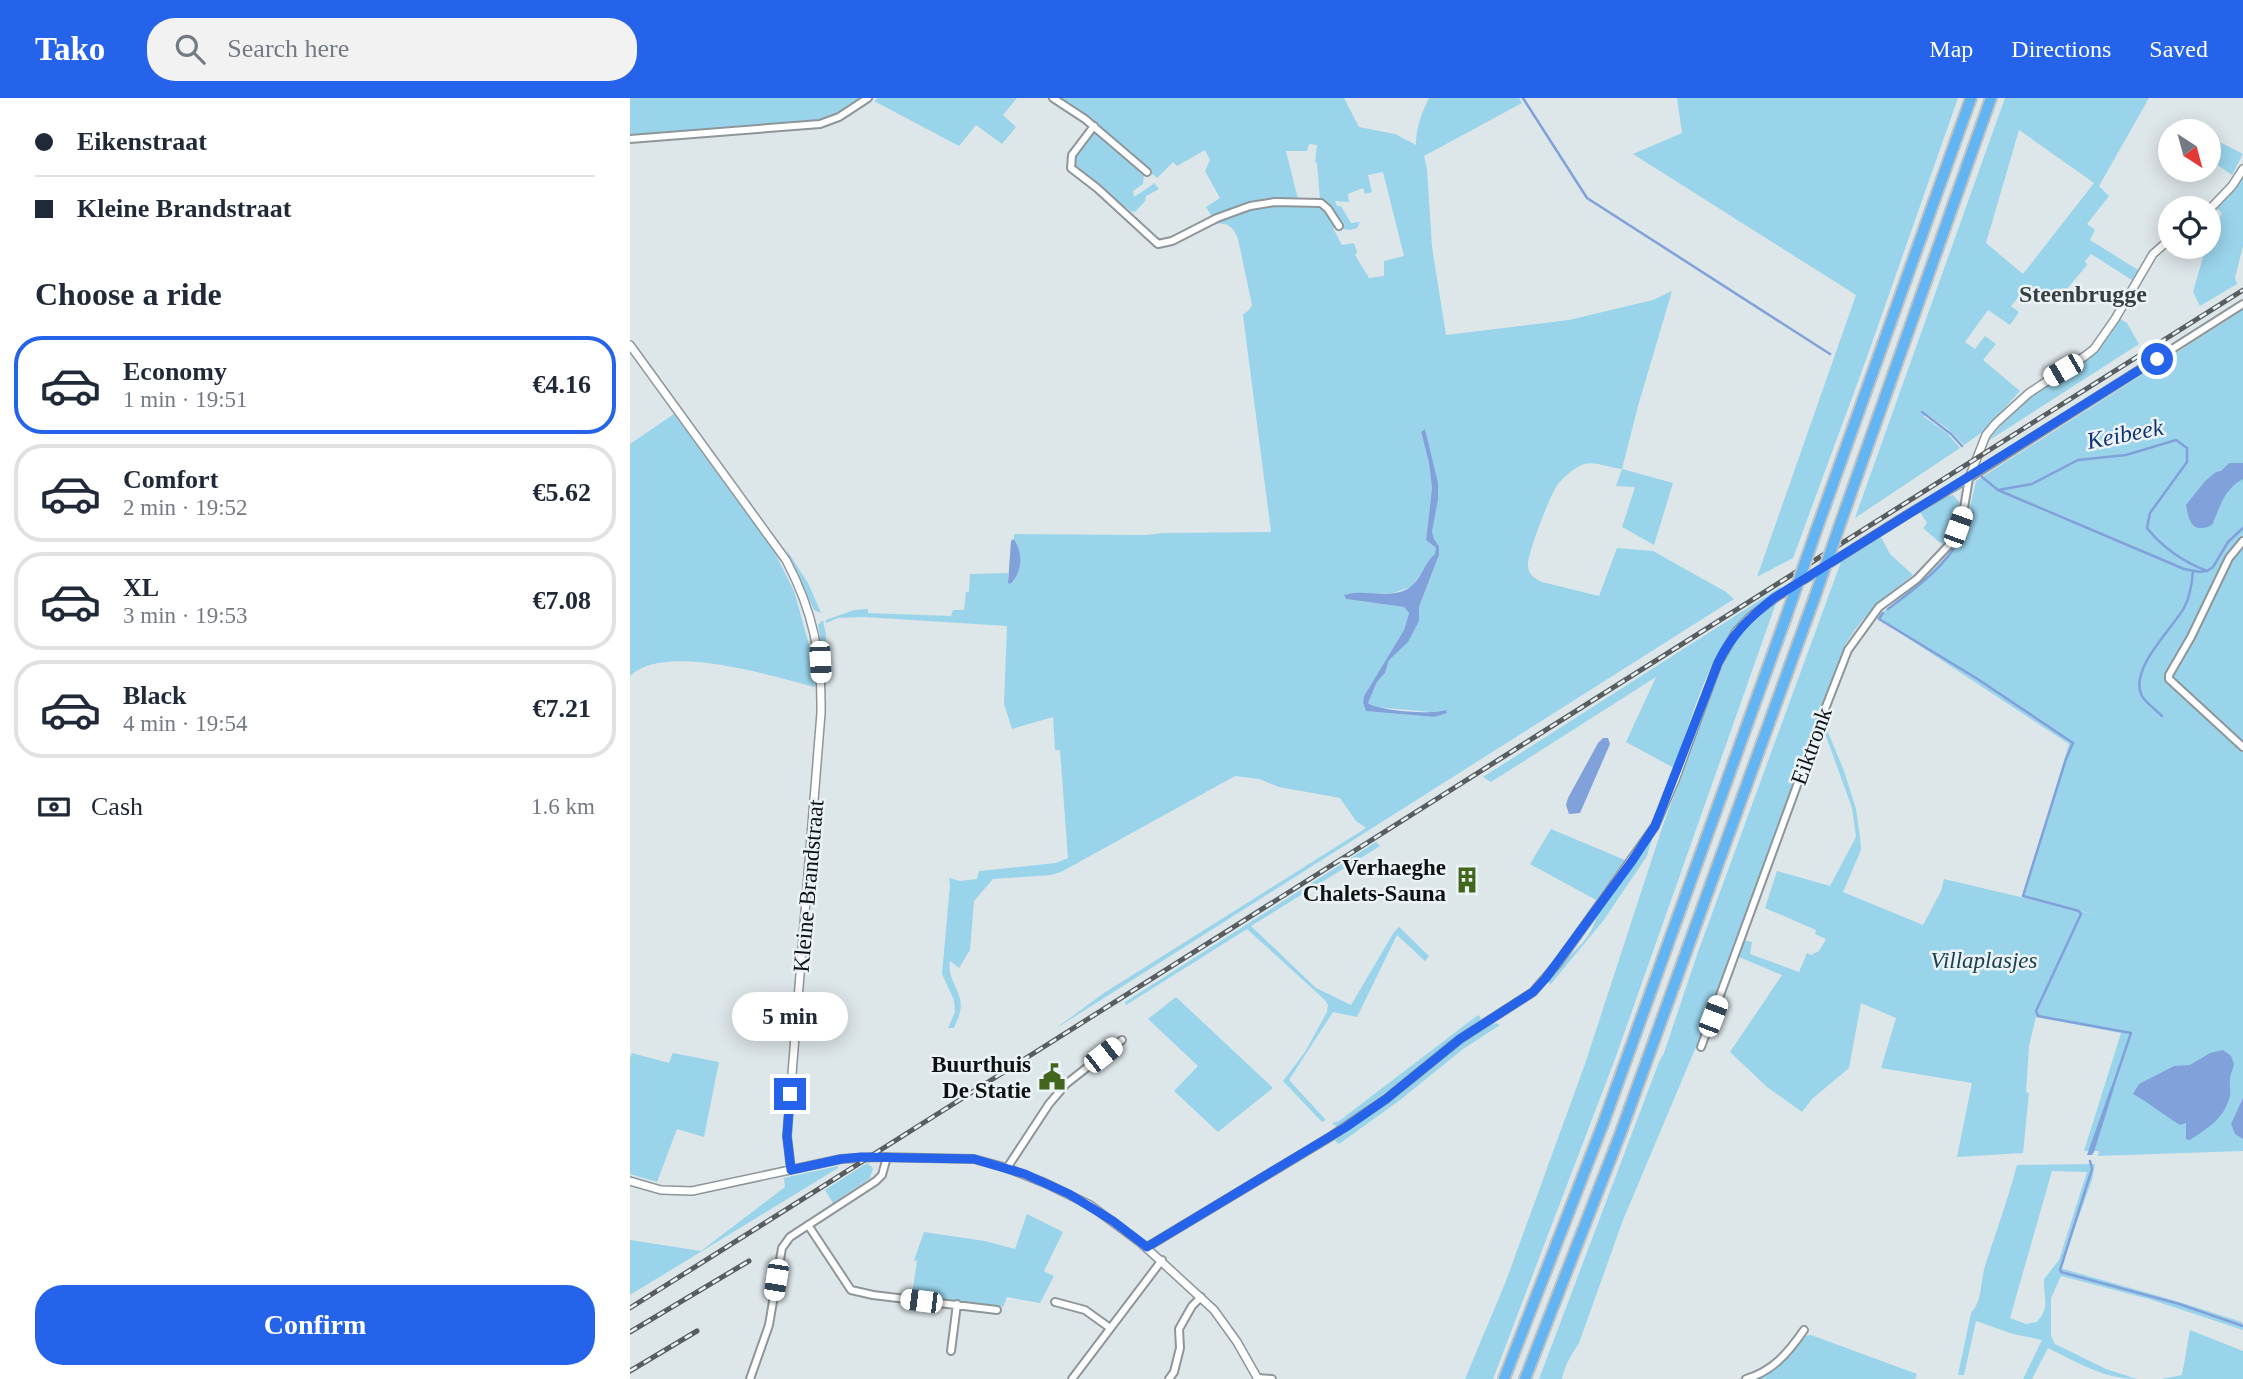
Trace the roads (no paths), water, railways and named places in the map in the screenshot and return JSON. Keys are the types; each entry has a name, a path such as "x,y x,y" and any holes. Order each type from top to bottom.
{"highway":[{"path":"1504,1379 1603,1124 1970,98"},
{"path":"1525,1379 1621,1132 1992,98"}],"street":[{"path":"630,139 820,124 839,117 868,98"},
{"path":"1053,98 1094,126 1147,172"},
{"path":"1094,126 1072,155 1071,168 1158,244 1172,241 1217,218 1250,206 1275,202 1321,203 1339,226"},
{"path":"2221,197 2243,169"},
{"path":"1969,478 1986,435 1996,422 2029,393 2094,349 2158,250"},
{"path":"1147,1247 1330,1137 1386,1099 1460,1039 1533,992 1558,963 1655,826 1722,655 1736,632 1751,617 1774,598 2243,304"},
{"name":"Kleine Brandstraat","path":"630,345 775,542 797,580 812,620 820,662 821,713 787,1136 791,1170"},
{"name":"Eiktronk","path":"1701,1047 1848,650 1879,607 1917,579 1949,545 1963,514 1969,478"},
{"path":"2243,541 2229,558 2191,637 2169,675 2169,679 2243,747"},
{"path":"1007,1168 1049,1104 1066,1084 1122,1040"},
{"path":"750,1379 769,1325 782,1248 790,1237 876,1181 882,1175 887,1157"},
{"path":"630,1181 662,1190 692,1191 841,1159 887,1157 974,1159 1007,1168 1090,1205 1147,1247 1214,1310 1231,1332 1257,1379 1272,1379"},
{"path":"808,1225 851,1290 997,1310"},
{"path":"1072,1379 1162,1260"},
{"path":"1169,1379 1174,1372 1180,1348 1179,1329 1200,1297"},
{"path":"1055,1302 1085,1310 1110,1328"},
{"path":"951,1351 957,1304"},
{"path":"1746,1379 1769,1370 1792,1348 1804,1329"}],"waterway":[{"name":"Keibeek","path":"1523,98 1587,198 1830,354"},
{"name":"Keibeek","path":"1922,412 1962,446"},
{"name":"Keibeek","path":"1982,477 1998,490 2032,484 2078,460 2126,455 2176,440 2187,448 2187,462 2150,513 2147,528 2174,553 2207,571 2213,567 2228,542 2243,528"},
{"path":"1998,490 2184,569 2205,571"},
{"path":"1888,609 1915,589 1949,556 1973,513"},
{"path":"2162,716 2142,696 2139,686 2141,674 2153,650 2184,608 2193,571"},
{"path":"1883,613 1879,619 1976,678 2073,743 2023,896 2079,911 2081,914 2036,1011 2038,1016 2131,1033 2112,1089"},
{"path":"2090,1161 2092,1169 2061,1272 2179,1304 2243,1326"}],"railway":[{"path":"630,1308 2243,290"},
{"path":"630,1332 749,1261"},
{"path":"630,1371 697,1331"}],"place":[{"name":"Verhaeghe Chalets-Sauna","path":"1467,880"},
{"name":"Buurthuis De Statie","path":"1052,1077"}],"district":[{"name":"Steenbrugge","path":"2083,294"}],"park label":[{"name":"Villaplasjes","path":"1984,960"}]}
